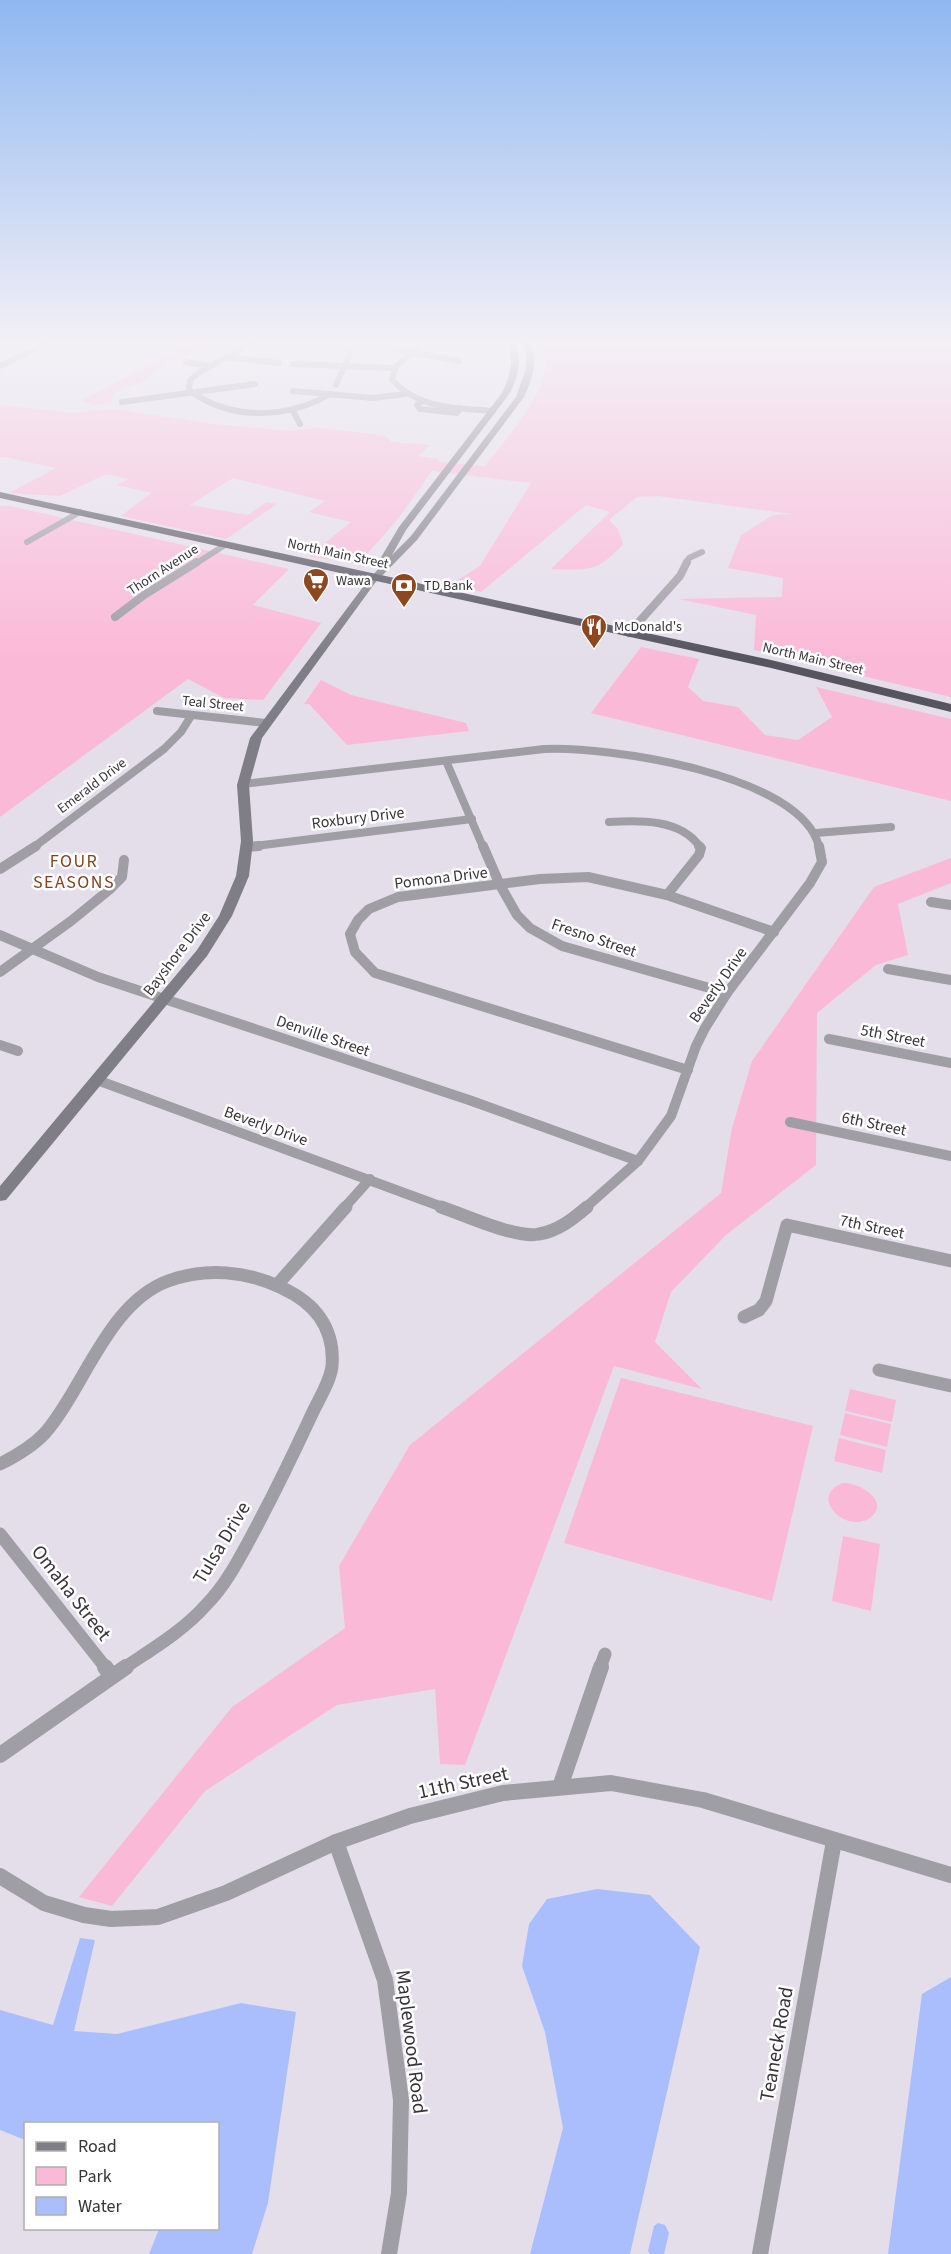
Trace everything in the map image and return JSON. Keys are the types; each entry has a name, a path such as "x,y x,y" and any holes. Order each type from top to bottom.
{"highway":[{"name":"North Main Street","path":"0,495 629,633 951,708"}],"street":[{"path":"375,578 402,529 467,445"},
{"path":"375,578 414,538 484,445"},
{"path":"27,542 80,512"},
{"name":"Thorn Avenue","path":"115,617 144,595 225,545"},
{"path":"629,633 680,576 689,558 702,552"},
{"name":"Bayshore Drive","path":"0,1196 202,953 226,916 241,880 247,847 243,784 249,755 266,723 375,578"},
{"name":"Teal Street","path":"158,711 266,723"},
{"name":"Emerald Drive","path":"0,869 18,859 164,749 181,732 191,716"},
{"path":"243,784 559,748 600,749 632,754 711,773 752,786 777,799 796,813 816,833 891,827"},
{"name":"Fresno Street","path":"446,761 500,885 517,915 543,938 562,946 727,993"},
{"name":"Roxbury Drive","path":"247,847 472,819"},
{"path":"609,822 638,820 656,824 686,832 698,842 701,848 699,855 667,895"},
{"name":"Beverly Drive","path":"97,1080 502,1228 537,1234 558,1228 575,1217 638,1161 671,1116 705,1028 727,993 810,883 822,862 816,833"},
{"path":"0,972 81,914 110,890 122,877 124,860"},
{"name":"Pomona Drive","path":"688,1070 375,973 359,957 352,946 353,928 363,913 378,904 415,894 540,879 588,877 667,895 774,932"},
{"path":"931,902 951,905"},
{"name":"Denville Street","path":"0,935 98,978 165,998 468,1100 638,1161"},
{"path":"888,969 951,980"},
{"name":"5th Street","path":"829,1039 951,1063"},
{"path":"0,1045 18,1051"},
{"name":"6th Street","path":"790,1122 951,1156"},
{"path":"276,1285 370,1179"},
{"name":"7th Street","path":"744,1317 759,1310 766,1301 787,1225 951,1261"},
{"name":"Tulsa Drive","path":"0,1464 28,1450 46,1433 124,1312 144,1294 165,1282 210,1273 233,1272 276,1285 316,1308 328,1330 332,1369 280,1483 224,1584 193,1617 145,1655 0,1755"},
{"path":"879,1370 951,1386"},
{"name":"Omaha Street","path":"0,1534 112,1676"},
{"path":"560,1786 605,1654"},
{"name":"11th Street","path":"0,1876 44,1903 84,1915 111,1919 146,1918 218,1896 336,1842 410,1816 503,1793 611,1783 703,1800 951,1875"},
{"name":"Teaneck Road","path":"760,2254 834,1840"},
{"name":"Maplewood Road","path":"336,1842 385,1980 400,2089 399,2193 389,2254"}],"green space":[{"path":"0,445 430,445 418,456 439,459 439,462 485,466 501,445 951,445 951,697 754,650 756,615 679,599 782,597 783,578 728,568 741,535 773,515 791,514 658,496 637,497 609,520 618,529 623,544 606,560 591,568 551,569 610,512 586,505 481,592 450,585 480,566 531,483 432,471 398,519 358,564 309,556 351,522 309,512 325,501 233,478 190,505 248,515 267,502 277,504 226,539 121,516 151,493 117,485 128,479 106,474 60,496 9,493 56,468 0,458"},
{"path":"0,506 10,506 289,569 253,605 321,623 263,700 224,698 188,679 0,817"},
{"path":"641,647 699,659 688,687 703,701 738,707 765,735 798,740 832,717 816,687 951,719 951,801 591,713"},
{"path":"321,680 351,695 466,723 469,731 347,745 309,704 304,704"},
{"path":"951,858 951,883 898,904 908,955 876,965 817,1013 816,1165 726,1235 671,1292 655,1342 702,1389 614,1366 465,1765 440,1764 435,1689 337,1705 205,1791 112,1906 79,1897 232,1707 345,1628 339,1566 410,1445 721,1193 732,1128 752,1061 874,887"},
{"path":"621,1378 813,1426 772,1601 564,1543"},
{"path":"850,1389 896,1400 892,1422 845,1411"},
{"path":"845,1413 891,1424 887,1447 840,1435"},
{"path":"839,1438 886,1450 882,1473 834,1461"},
{"path":"843,1483 858,1486 872,1495 877,1507 875,1513 859,1522 849,1521 833,1511 829,1504 829,1496 833,1489"},
{"path":"843,1536 880,1544 871,1611 832,1601"}],"water":[{"path":"597,1889 650,1895 700,1947 630,2254 530,2254 563,2128 545,2032 522,1966 529,1924 547,1899"},
{"path":"80,1938 95,1940 74,2031 117,2034 241,2003 296,2012 268,2203 252,2254 149,2254 159,2230 219,2230 219,2122 24,2122 24,2140 0,2130 0,2010 53,2025"},
{"path":"951,1977 951,2254 888,2254 922,1994"},
{"path":"658,2223 665,2225 669,2233 664,2254 650,2254 648,2251 654,2226"}],"place":[{"name":"Wawa","path":"316,604"},
{"name":"TD Bank","path":"404,609"},
{"name":"McDonald's","path":"594,650"}],"district":[{"name":"FOUR SEASONS","path":"74,871"}]}
